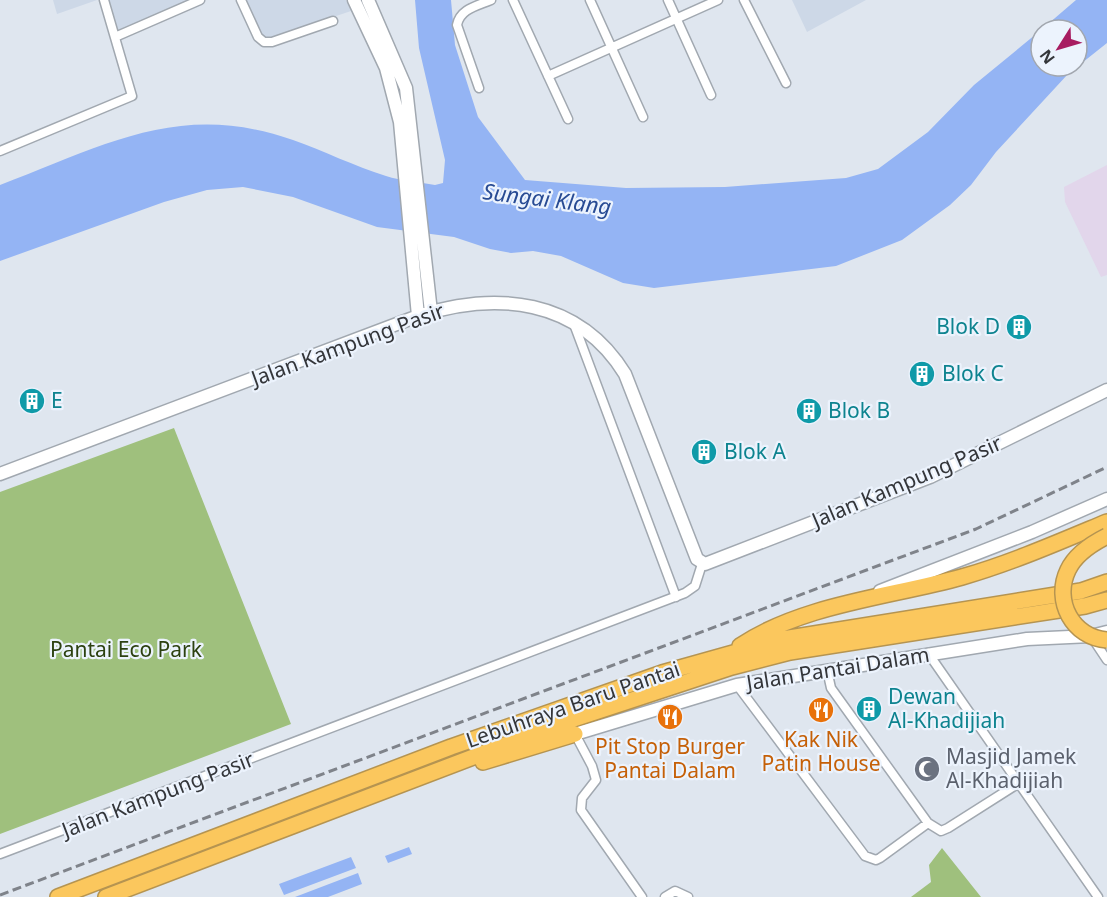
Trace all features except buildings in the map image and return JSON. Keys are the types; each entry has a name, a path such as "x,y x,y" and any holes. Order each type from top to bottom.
{"highway":[{"path":"727,654 756,635 846,604 931,585 992,567 1107,522"},
{"path":"1107,536 1074,560 1064,579 1063,591 1068,613 1076,627 1088,636 1107,640"},
{"name":"Lebuhraya Baru Pantai","path":"58,897 451,747 662,673 783,639 1082,591 1107,582"},
{"name":"Lebuhraya Baru Pantai","path":"106,897 586,714 741,664 790,652 1085,606 1107,600"},
{"path":"417,777 459,769 574,734"}],"street":[{"path":"0,151 132,96 104,0"},
{"path":"115,37 200,0"},
{"path":"240,0 258,37 264,42 272,42 333,21"},
{"path":"354,0 386,68 406,122"},
{"path":"368,0 406,88 406,122 421,275 431,312"},
{"path":"479,88 457,25 458,16 491,0"},
{"path":"513,0 568,119"},
{"path":"590,0 644,117"},
{"path":"668,0 711,95"},
{"path":"548,76 718,0"},
{"path":"744,0 786,83"},
{"path":"418,316 421,275"},
{"name":"Jalan Kampung Pasir","path":"0,474 418,316 431,312 506,302 538,307 574,324 602,342 625,374 697,559 702,564"},
{"path":"574,324 676,597"},
{"name":"Jalan Kampung Pasir","path":"702,564 930,477 1107,390"},
{"path":"846,604 1032,532 1107,499"},
{"name":"Jalan Kampung Pasir","path":"0,854 676,597 695,586 702,564"},
{"name":"Jalan Pantai Dalam","path":"574,734 737,685 1026,639 1091,636 1107,632"},
{"path":"1091,636 1107,660"},
{"path":"928,654 1098,897"},
{"path":"827,670 831,688 928,823 941,831 1019,783"},
{"path":"737,685 865,856 876,860 880,858 928,823"},
{"path":"574,734 592,766 596,780 582,798 581,810 642,897"},
{"path":"665,897 675,891 687,897"}],"shaded area":[{"path":"53,0 97,0 57,14"},
{"path":"107,0 191,0 117,32"},
{"path":"245,0 346,0 351,11 268,39 263,37"},
{"path":"792,0 866,0 807,32"},
{"path":"1107,165 1107,275 1101,277 1065,202 1064,187"}],"green space":[{"name":"Pantai Eco Park","path":"174,428 291,724 0,834 0,492"},
{"path":"942,848 981,897 911,897 931,882 929,865"}],"water":[{"name":"Sungai Klang","path":"415,0 451,0 455,45 478,117 525,180 626,188 725,187 846,178 878,169 928,132 974,85 1029,40 1029,78 1064,78 996,152 971,185 950,205 902,240 836,266 654,288 623,283 561,256 533,251 511,253 490,249 454,237 377,227 293,197 243,187 207,190 164,202 0,261 0,185 108,143 178,126 214,125 252,129 293,140 392,178 435,185 443,183 445,160 419,48"},
{"path":"1076,0 1107,0 1107,43 1089,57 1089,18 1055,18"},
{"path":"409,847 412,854 388,863 385,856"},
{"path":"351,857 356,868 284,895 279,884"},
{"path":"358,873 362,884 328,897 295,897"}],"railway":[{"path":"0,895 976,529 1107,467"}],"place":[{"name":"Blok D","path":"1019,327"},
{"name":"Blok C","path":"922,374"},
{"name":"E","path":"32,401"},
{"name":"Blok B","path":"809,411"},
{"name":"Blok A","path":"704,452"},
{"name":"Dewan Al-Khadijiah","path":"869,709"},
{"name":"Kak Nik Patin House","path":"821,710"},
{"name":"Pit Stop Burger Pantai Dalam","path":"670,717"},
{"name":"Masjid Jamek Al-Khadijiah","path":"927,769"}]}
